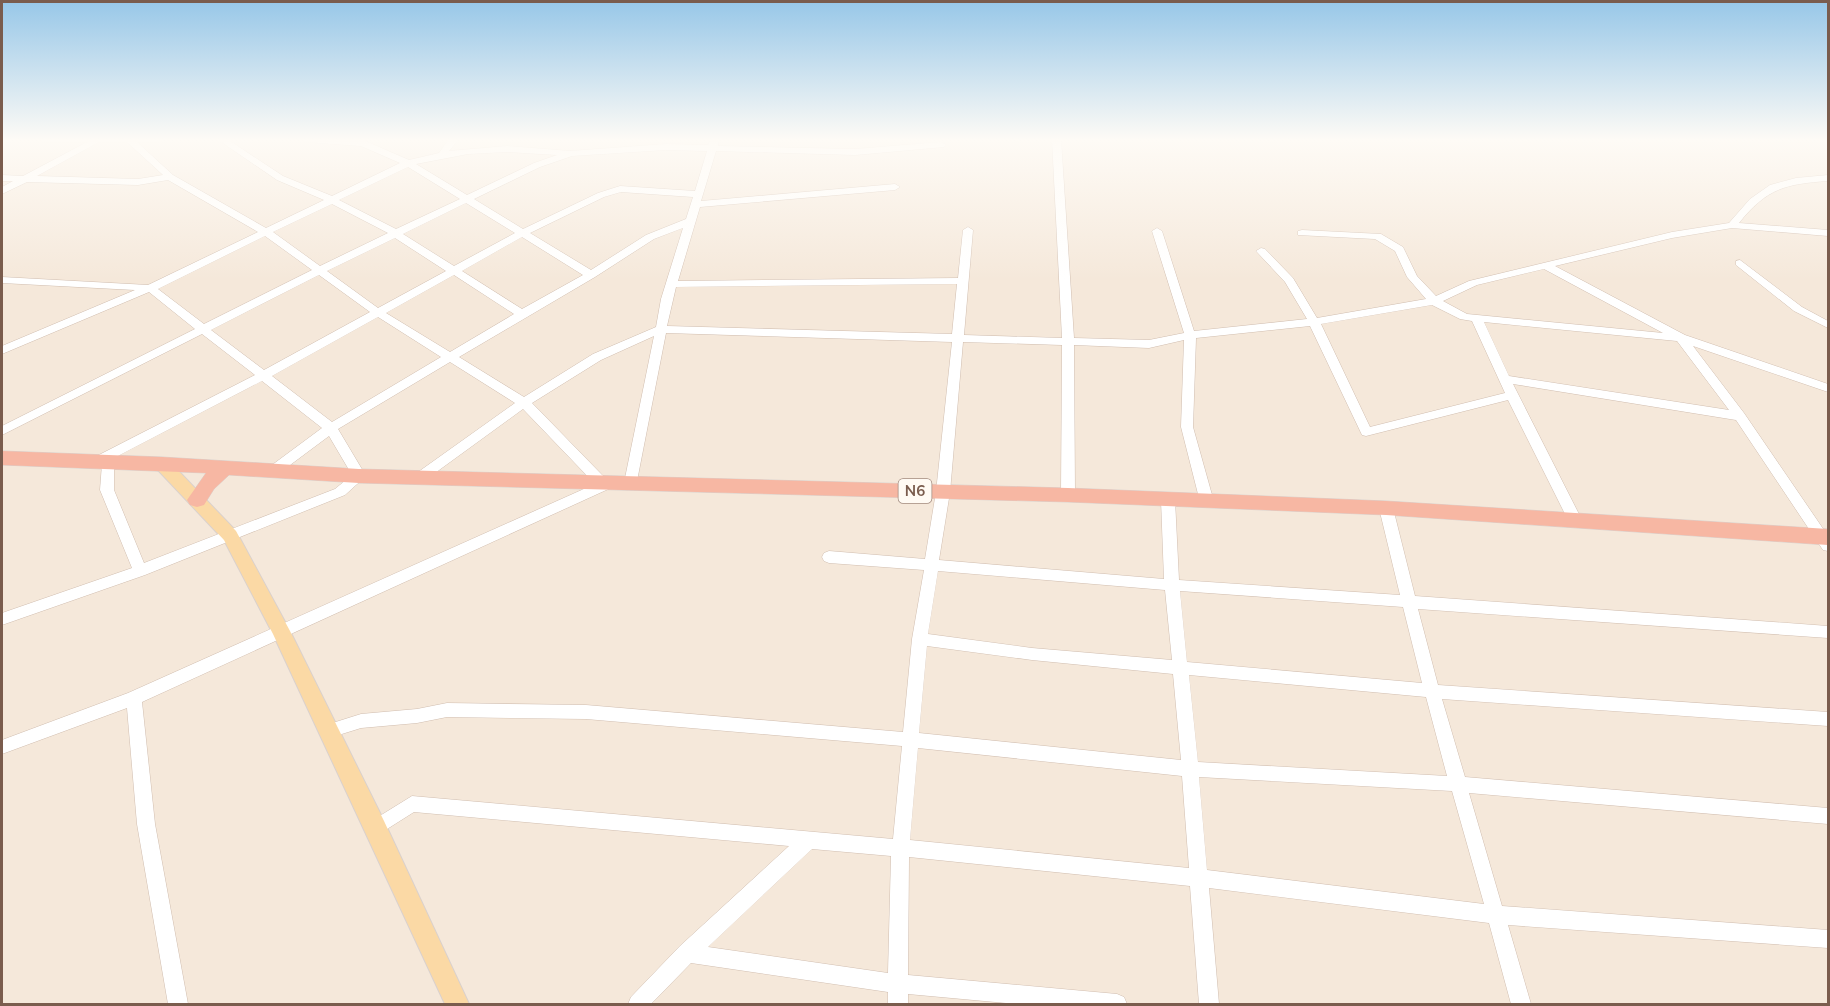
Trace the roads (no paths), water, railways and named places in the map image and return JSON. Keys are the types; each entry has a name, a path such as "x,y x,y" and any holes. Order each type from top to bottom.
{"highway":[{"name":"N6","path":"2,458 104,461 359,476 1068,495 1386,508 1827,540"},
{"path":"197,500 207,484 224,468"}],"main road":[{"path":"162,464 230,536 281,631 376,828 457,1005"}],"street":[{"path":"2,747 134,698 606,483 525,403 377,312 266,232 186,186"},
{"path":"299,186 332,200 395,233 522,314"},
{"path":"2,350 150,288 361,186"},
{"path":"444,186 591,276"},
{"path":"2,431 318,271 495,186"},
{"path":"631,483 661,329 701,186"},
{"path":"1059,186 1068,341 1068,495"},
{"path":"1732,225 1761,193 1777,186"},
{"path":"140,571 107,490 104,461 523,233 601,195 620,189 697,199 895,187"},
{"path":"273,471 331,428 448,356 591,276 650,237 690,221"},
{"path":"419,478 525,403 629,340 661,329 958,336 1149,344 1190,335 1314,322 1434,302 1473,283 1548,267 1672,235 1732,225 1828,233"},
{"path":"898,1005 898,875 920,639 943,492 968,230"},
{"path":"1156,231 1190,335 1187,427 1208,502"},
{"path":"1302,233 1377,236 1399,249 1412,277 1434,302 1453,313 1477,320 1681,338 1827,540"},
{"path":"1261,251 1289,280 1314,322 1366,432 1512,394"},
{"path":"1740,263 1798,309 1828,325"},
{"path":"1548,267 1681,338 1828,388"},
{"path":"2,280 150,288 331,428 359,476 340,492 230,536 140,571 2,618"},
{"path":"672,284 964,281"},
{"path":"1477,320 1575,520"},
{"path":"1504,379 1740,417"},
{"path":"1168,500 1172,585 1200,878 1209,1005"},
{"path":"1386,508 1407,601 1521,1005"},
{"path":"829,557 1172,585 1828,632"},
{"path":"920,639 1032,654 1432,691 1828,719"},
{"path":"134,698 146,824 178,1005"},
{"path":"329,731 361,721 417,716 447,710 562,711 912,740 1190,769 1459,784 1828,816"},
{"path":"376,828 412,804 810,839 1200,878 1496,915 1828,939"},
{"path":"638,1005 687,953 810,839"},
{"path":"687,953 899,984 1117,1005"}]}
